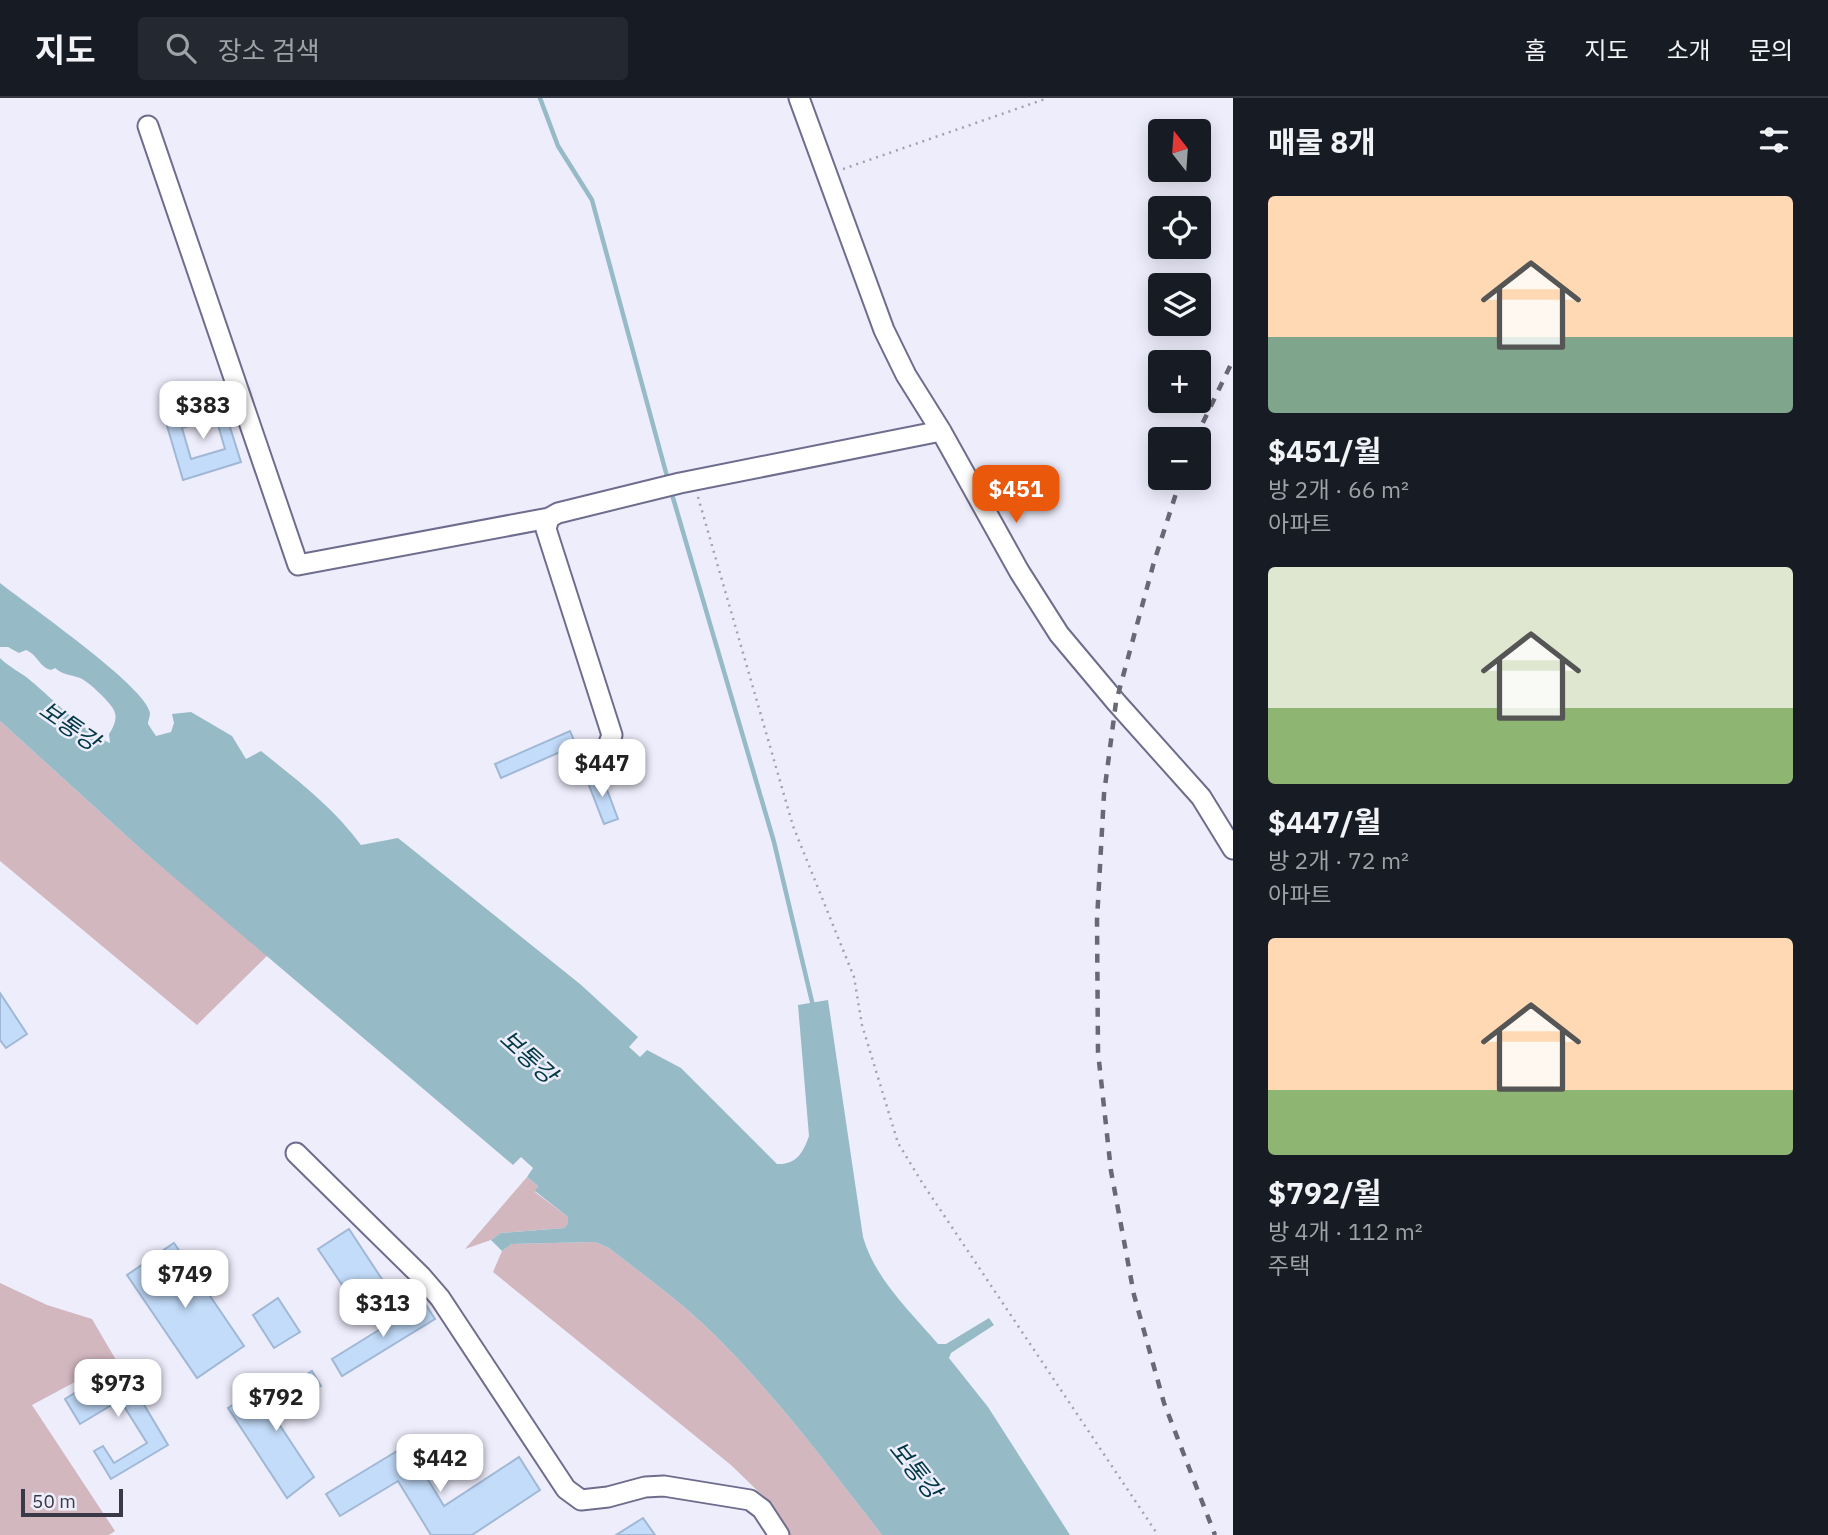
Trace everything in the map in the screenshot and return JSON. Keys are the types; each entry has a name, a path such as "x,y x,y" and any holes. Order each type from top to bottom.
{"street":[{"path":"799,98 884,330 906,375 942,431 1044,613 1092,674 1201,797 1233,849"},
{"path":"148,126 298,565 549,518 558,513 687,482 942,431"},
{"path":"549,518 547,529 611,735 603,759"},
{"path":"296,1153 440,1298 566,1489 581,1500 608,1497 645,1487 664,1486 750,1500 762,1509 779,1535"}],"path":[{"path":"829,177 850,165 967,128 1048,98"},
{"path":"687,482 793,826 854,977 862,1026 898,1143 1158,1535"}],"shaded area":[{"path":"0,721 143,851 268,955 197,1025 0,861"},
{"path":"527,1177 538,1186 535,1192 568,1217 568,1225 564,1228 501,1233 491,1240 465,1249"},
{"path":"595,1242 609,1248 667,1293 726,1347 796,1425 882,1535 788,1535 764,1497 731,1465 493,1272 502,1251 512,1244"},
{"path":"0,1283 47,1305 92,1319 116,1360 32,1405 115,1531 109,1535 0,1535"}],"water":[{"name":"보통강","path":"0,583 129,685 144,701 150,713 148,724 156,736 171,732 174,723 172,714 191,712 232,736 246,759 261,751 327,806 361,845 398,838 580,984 638,1037 629,1047 640,1057 647,1050 681,1068 777,1164 784,1164 798,1157 809,1136 798,1005 828,1000 863,1237 869,1252 894,1294 938,1344 946,1344 989,1318 994,1325 951,1353 949,1358 988,1407 1070,1535 882,1535 796,1425 750,1372 679,1302 609,1248 595,1242 512,1244 502,1251 491,1240 501,1233 564,1228 568,1224 568,1217 535,1191 538,1186 527,1177 533,1168 521,1157 513,1165 143,851 0,721 0,658 80,724 110,743 109,734 115,716 114,709 106,699 84,680 55,668 47,668 26,650 19,653 8,647 0,647"}],"building":[{"path":"222,402 241,462 183,480 165,419","holes":["216,418 225,449 191,459 182,428"]},
{"path":"570,731 576,745 501,778 495,764"},
{"path":"601,774 618,819 604,824 587,780"},
{"path":"0,993 27,1034 6,1048 0,1040"},
{"path":"349,1229 391,1293 361,1313 318,1249"},
{"path":"174,1243 244,1346 197,1378 127,1275"},
{"path":"278,1298 300,1332 274,1348 253,1315"},
{"path":"424,1302 435,1319 342,1376 332,1359"},
{"path":"312,1371 321,1386 273,1415 314,1477 287,1498 228,1408 256,1390 263,1401"},
{"path":"107,1373 115,1386 128,1378 168,1445 111,1479 94,1451 103,1446 114,1463 147,1443 120,1400 80,1424 65,1399"},
{"path":"407,1445 444,1506 519,1457 540,1490 472,1535 431,1535 398,1481 340,1516 326,1494"},
{"path":"643,1518 655,1535 616,1535"}],"waterway":[{"path":"540,98 558,146 592,200 668,480"},
{"path":"671,491 774,842 813,1006"}],"railway":[{"path":"1201,427 1233,360"},
{"path":"1177,490 1154,562 1116,702 1104,794 1097,920 1098,1052 1111,1171 1134,1295 1164,1403 1215,1535"}]}
